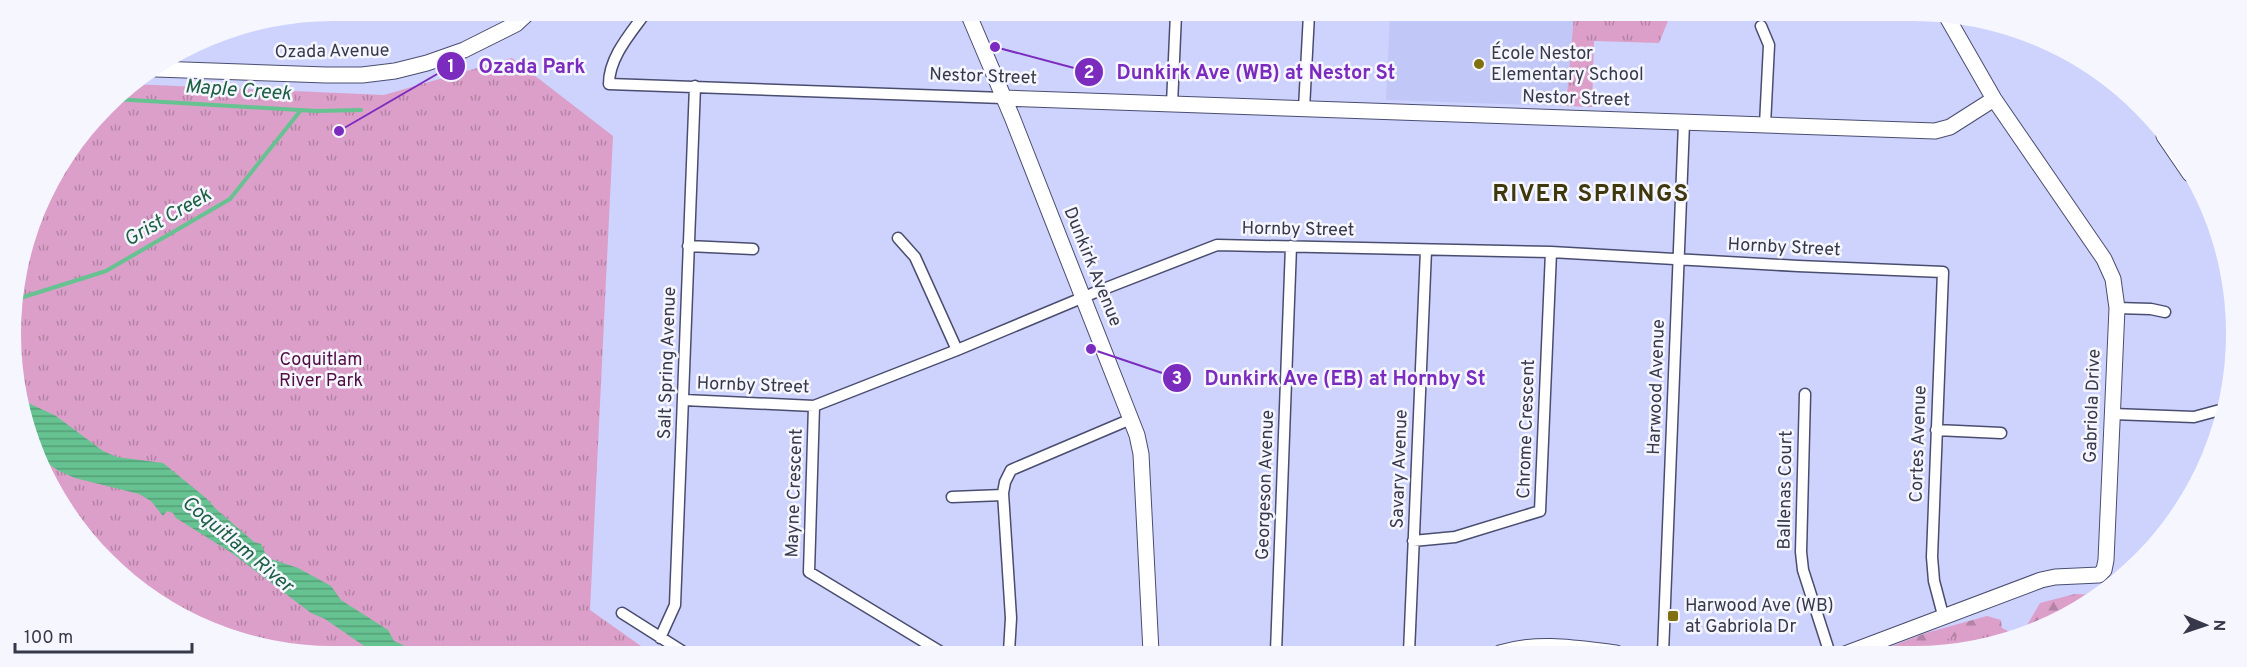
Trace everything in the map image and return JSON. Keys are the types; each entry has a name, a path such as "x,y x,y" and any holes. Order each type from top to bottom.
{"street":[{"name":"Ozada Avenue","path":"167,69 326,75 362,75 395,71 464,50 519,21"},
{"name":"Nestor Street","path":"639,21 619,51 609,72 609,84 1935,131 1950,127 1994,99"},
{"name":"Dunkirk Avenue","path":"971,21 1140,443 1151,646"},
{"path":"1172,104 1176,21"},
{"path":"1304,109 1309,21"},
{"name":"Gabriola Drive","path":"1865,646 1942,615 2041,580 2055,577 2092,577 2102,573 2106,560 2117,308 2113,279 2104,259 1994,99 1951,24"},
{"path":"1761,26 1769,45 1765,125"},
{"name":"Salt Spring Avenue","path":"660,638 675,605 694,86"},
{"name":"Harwood Avenue","path":"1662,646 1684,123"},
{"path":"898,238 915,257 957,350"},
{"name":"Hornby Street","path":"684,400 814,406 1217,245 1551,252 1943,272"},
{"path":"688,246 753,249"},
{"name":"Georgeson Avenue","path":"1276,646 1291,246"},
{"name":"Savary Avenue","path":"1409,646 1426,250"},
{"name":"Chrome Crescent","path":"1413,541 1455,537 1540,511 1551,252"},
{"name":"Cortes Avenue","path":"1942,615 1934,581 1932,557 1943,272"},
{"path":"2117,308 2151,309 2165,312"},
{"name":"Ballenas Court","path":"1805,394 1801,552 1803,570 1827,646"},
{"name":"Mayne Crescent","path":"814,406 809,572 931,646"},
{"path":"2113,414 2194,417 2215,412"},
{"path":"1009,646 1011,618 1003,495 1005,482 1011,470 1131,419"},
{"path":"1936,430 2001,433"},
{"path":"952,497 1003,495"},
{"path":"621,613 673,646"},
{"path":"1525,646 1557,646"}],"shaded area":[{"name":"École Nestor Elementary School","path":"1390,21 1573,21 1566,106 1386,100"}],"green space":[{"path":"1573,21 1668,21 1659,43 1594,41 1592,107 1566,106"},
{"name":"Coquitlam River Park","path":"512,58 613,136 590,610 641,646 334,646 293,643 253,635 195,614 160,593 127,568 86,524 53,472 38,434 27,394 21,334 24,293 32,253 53,195 74,160 99,127 145,85 384,95"},
{"path":"2075,594 2085,594 2052,614 2028,624 2040,603"},
{"path":"1987,616 2001,620 2002,633 1954,643 1892,646 1926,633"},
{"path":"1992,623 2008,631 1974,640 1930,645"}],"water":[{"name":"Coquitlam River","path":"29,403 56,416 103,451 117,457 163,463 254,542 261,544 271,559 298,568 331,586 341,600 388,630 394,641 405,646 364,646 325,619 311,613 232,553 176,518 173,513 167,511 163,516 151,501 139,494 75,478 50,465"}],"waterway":[{"name":"Maple Creek","path":"126,100 316,111 361,110"},
{"name":"Grist Creek","path":"24,297 106,271 230,199 301,110"}],"place":[{"name":"Dunkirk Ave (WB) at Nestor St","path":"995,47"},
{"name":"École Nestor Elementary School","path":"1479,64"},
{"name":"Ozada Park","path":"339,131"},
{"name":"Dunkirk Ave (EB) at Hornby St","path":"1091,349"},
{"name":"Harwood Ave (WB) at Gabriola Dr","path":"1673,616"}],"district":[{"name":"RIVER SPRINGS","path":"1591,195"}]}
